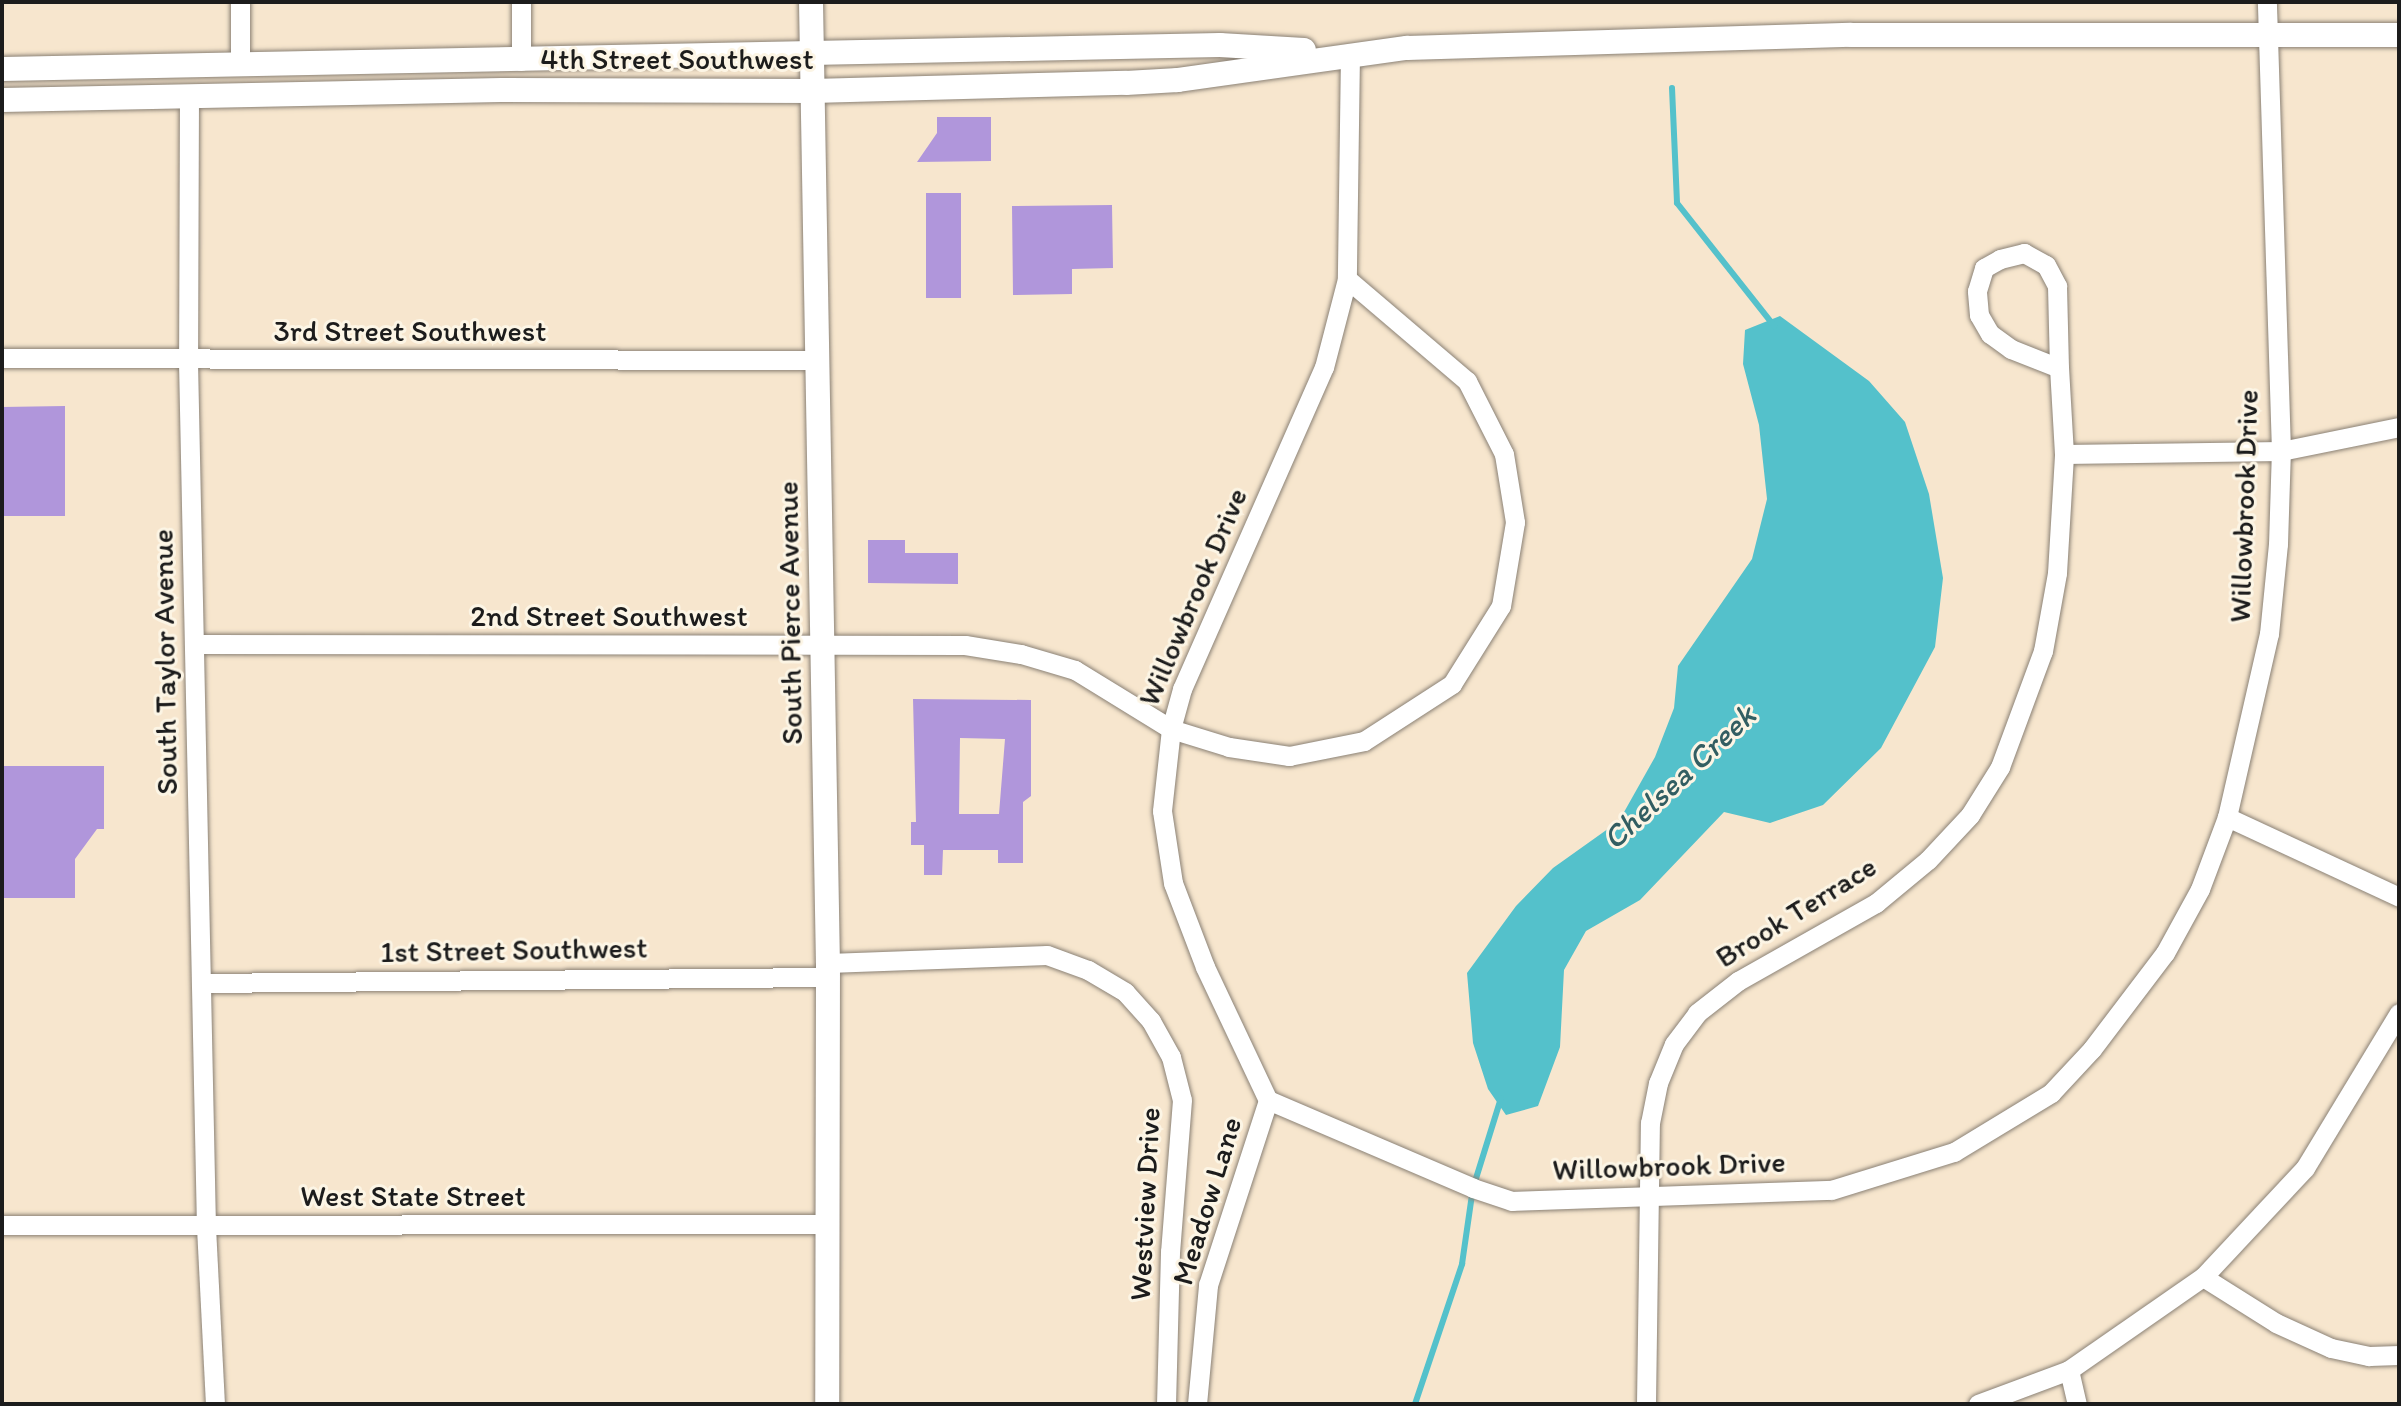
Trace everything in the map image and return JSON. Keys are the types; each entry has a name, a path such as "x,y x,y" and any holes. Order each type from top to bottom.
{"main road":[{"name":"South Pierce Avenue","path":"811,2 828,970 825,1224 827,1404"},
{"name":"4th Street Southwest","path":"2,69 521,61 606,54 1220,45 1350,53 1851,35 2399,35"},
{"name":"4th Street Southwest","path":"2,100 189,95 812,91 1178,80 1350,53"}],"street":[{"path":"240,2 240,64"},
{"path":"521,2 521,61"},
{"name":"Willowbrook Drive","path":"1350,53 1347,279 1324,367 1182,689 1171,729 1163,811 1173,883 1205,967 1268,1100 1473,1188 1512,1201 1831,1190 1954,1152 2051,1093 2092,1049 2165,953 2200,889 2227,817 2269,634 2281,451 2267,2"},
{"name":"South Taylor Avenue","path":"189,95 188,361 206,1227 215,1404"},
{"name":"Brook Terrace","path":"1646,1404 1650,1123 1658,1083 1674,1044 1697,1013 1738,981 1875,903 1927,860 1970,815 2000,767 2043,651 2056,573 2064,454 2057,286 2046,265 2024,253 2000,259 1984,268 1977,291 1979,316 1990,334 2011,349 2059,368"},
{"name":"2nd Street Southwest","path":"195,643 822,647 965,645 1021,653 1075,670 1171,729 1228,747 1289,756 1364,741 1452,684 1501,606 1515,522 1504,454 1467,381 1347,279"},
{"name":"3rd Street Southwest","path":"2,358 188,361 818,360"},
{"path":"2064,454 2281,451 2399,427"},
{"path":"2227,817 2399,897"},
{"name":"Westview Drive","path":"828,970 1047,955 1088,970 1125,992 1151,1021 1171,1057 1182,1100 1170,1252 1166,1404"},
{"name":"1st Street Southwest","path":"201,982 828,970"},
{"path":"1978,1404 2069,1370 2203,1278 2305,1168 2399,1013"},
{"name":"Meadow Lane","path":"1197,1404 1208,1285 1268,1100"},
{"name":"West State Street","path":"2,1225 206,1227 825,1224"},
{"path":"2203,1278 2276,1323 2331,1348 2369,1356 2399,1355"},
{"path":"2069,1370 2077,1404"}],"water":[{"path":"1780,316 1869,381 1905,422 1929,494 1943,578 1935,647 1881,748 1823,805 1770,823 1724,812 1640,900 1586,931 1564,970 1560,1047 1538,1106 1506,1115 1488,1089 1473,1043 1467,973 1516,906 1553,868 1619,821 1655,757 1674,708 1678,666 1752,559 1767,499 1759,425 1743,364 1745,330"}],"building":[{"path":"937,117 991,117 991,161 917,162 937,133"},
{"path":"926,193 961,193 961,298 926,298"},
{"path":"1112,205 1113,268 1072,269 1072,294 1013,295 1012,206"},
{"path":"65,406 65,516 2,516 2,407"},
{"path":"868,540 905,540 905,553 958,553 958,584 868,583"},
{"path":"913,699 1031,700 1031,796 1023,802 1023,863 998,863 998,850 943,850 942,875 924,875 924,845 911,845 911,822 916,822","holes":["960,738 1005,739 999,814 959,814"]},
{"path":"2,766 104,766 104,829 97,829 75,859 75,898 2,898"}],"waterway":[{"name":"Chelsea Creek","path":"1672,88 1677,203 1774,326"},
{"name":"Chelsea Creek","path":"1415,1404 1462,1264 1473,1188 1501,1098"}]}
